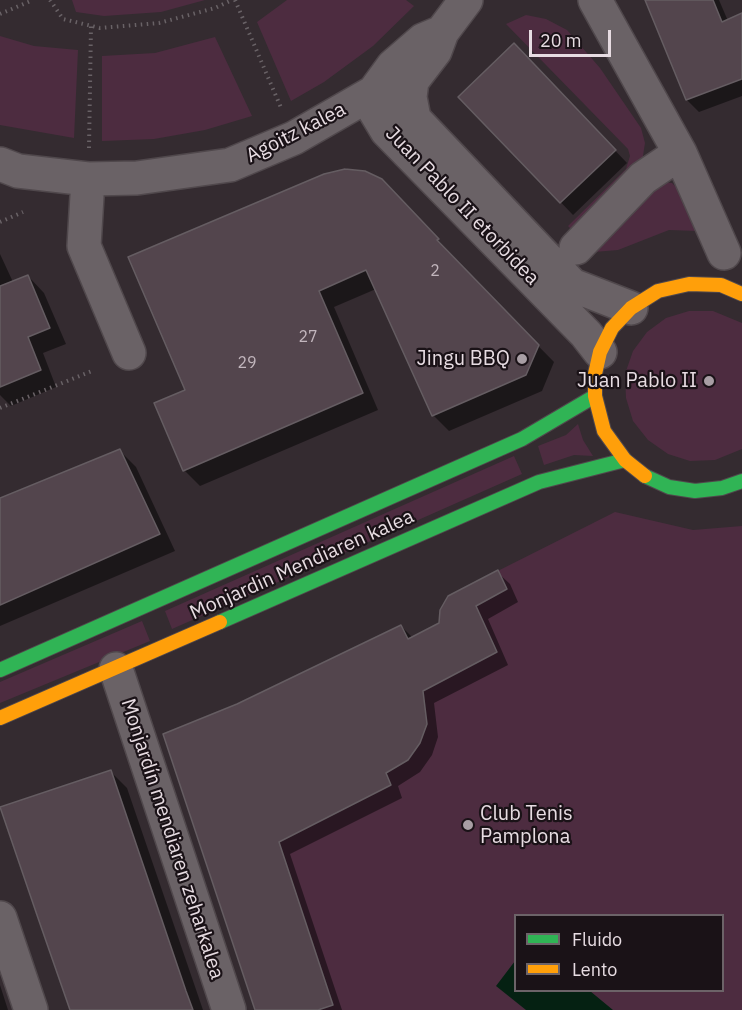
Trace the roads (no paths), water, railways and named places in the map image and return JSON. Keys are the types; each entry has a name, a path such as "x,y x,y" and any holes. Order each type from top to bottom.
{"main road":[{"path":"742,294 721,285 689,284 658,291 631,308 612,328 600,352 595,374 595,396 604,431 625,460 645,476 669,487 695,491 722,488 742,481"},
{"name":"Monjardin Mendiaren kalea","path":"0,670 522,439 595,396"},
{"name":"Monjardin Mendiaren kalea","path":"0,718 539,482 625,460"}],"street":[{"name":"Agoitz kalea","path":"414,118 410,97 412,81 435,51 442,32 465,0"},
{"path":"595,0 680,153 724,253"},
{"name":"Agoitz kalea","path":"0,164 18,171 89,164 137,178 230,165 294,138 374,92 393,66 423,40 442,32"},
{"name":"Juan Pablo II etorbidea","path":"600,352 586,334 387,131 375,111 374,92 400,104 572,285 631,308"},
{"path":"576,248 643,177 680,153"},
{"path":"89,164 84,246 129,353"},
{"name":"Monjardín mendiaren zeharkalea","path":"116,669 229,1010"},
{"path":"0,918 31,1010"}],"place":[{"name":"Jingu BBQ","path":"522,359"},
{"name":"Juan Pablo II","path":"709,381"},
{"name":"Club Tenis Pamplona","path":"468,825"}]}
